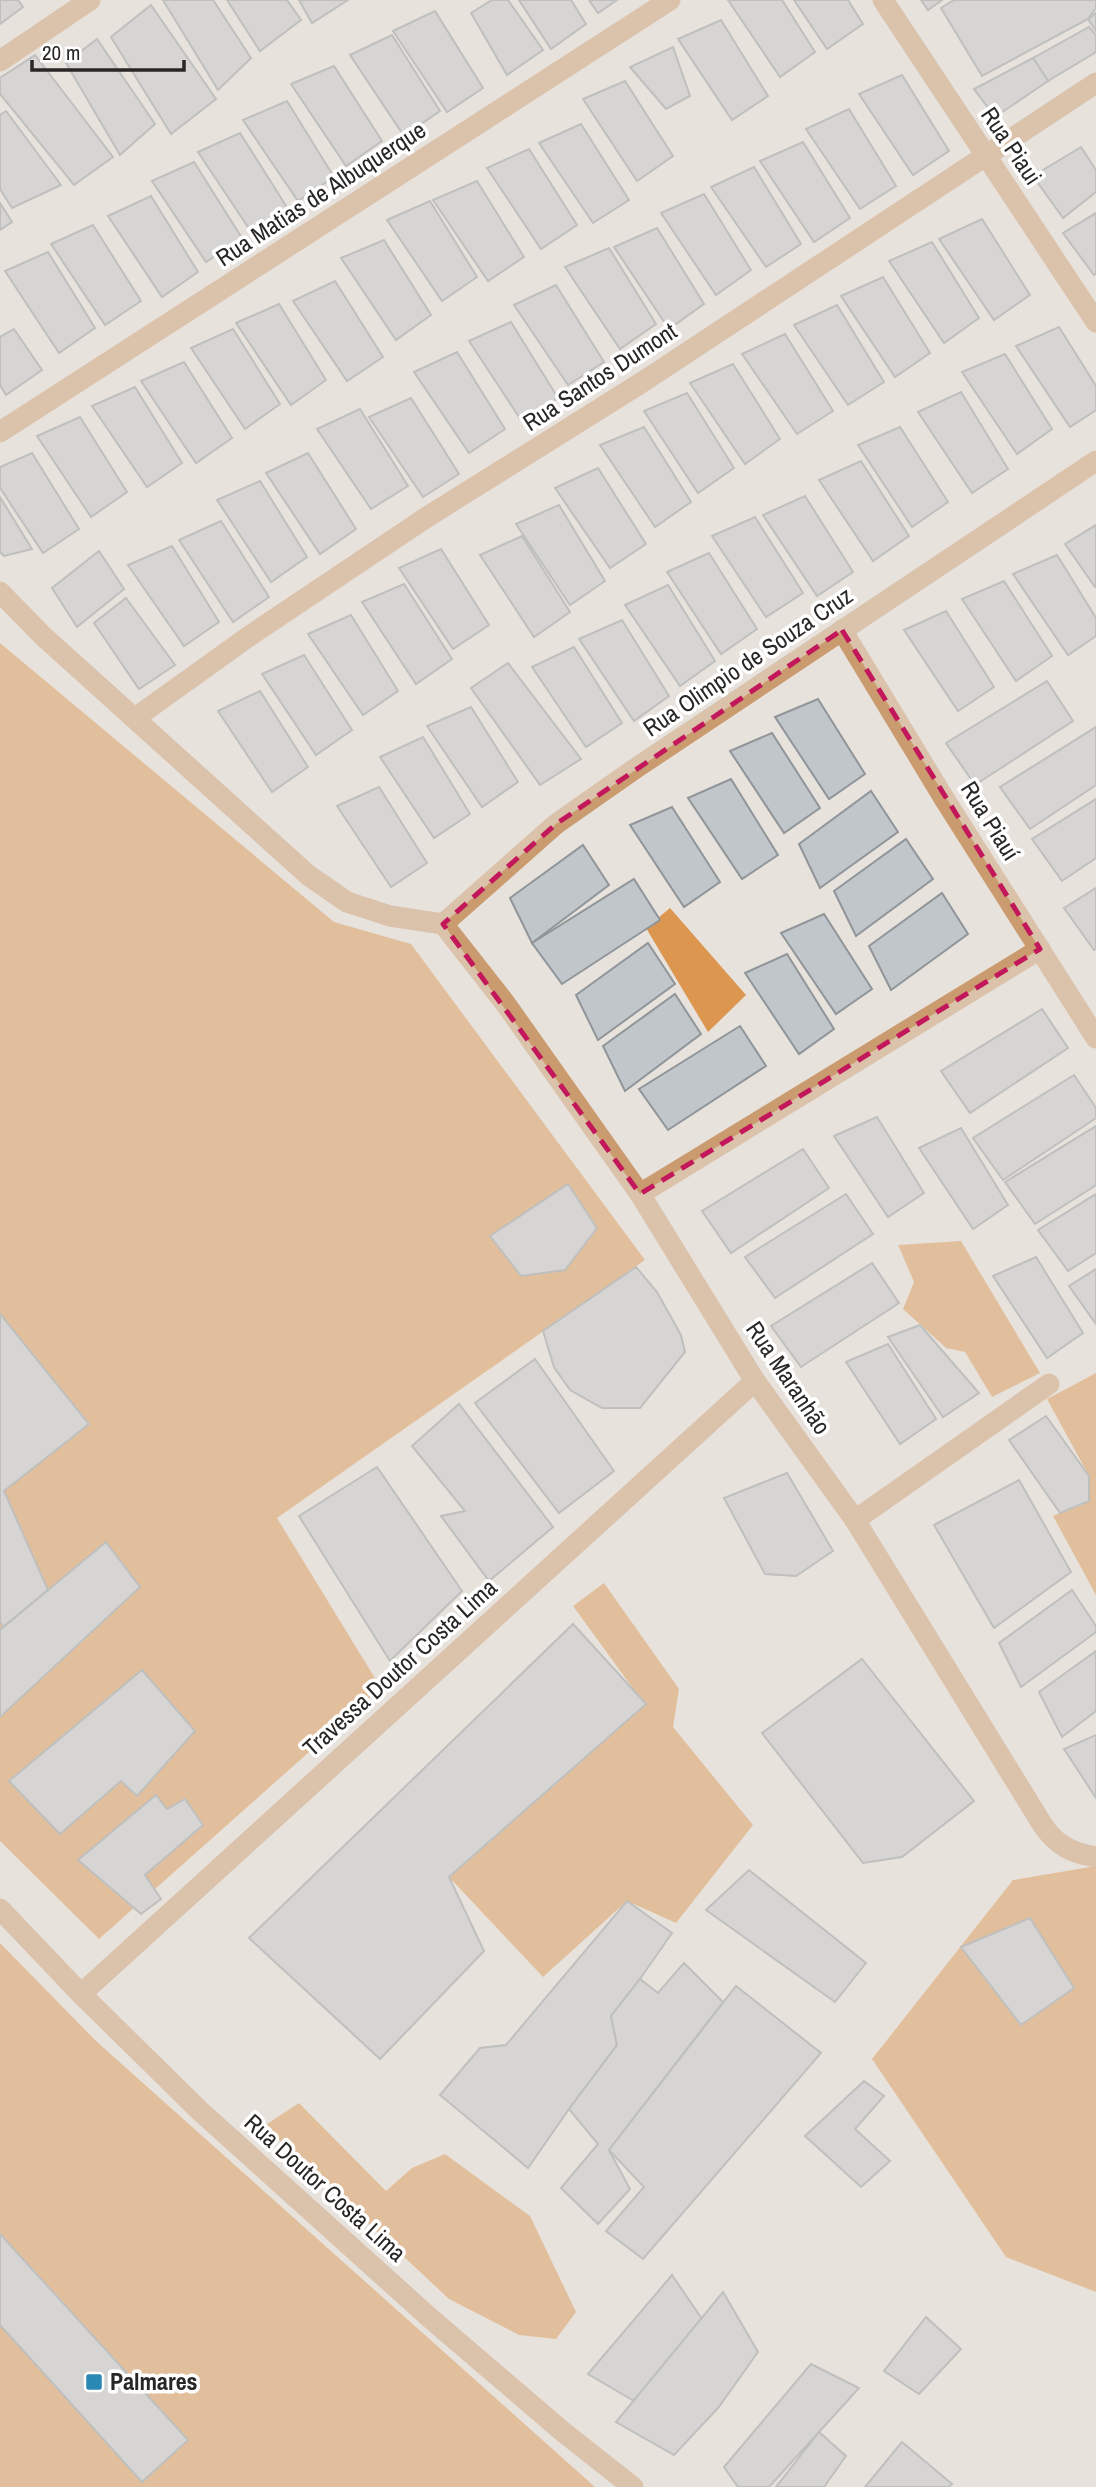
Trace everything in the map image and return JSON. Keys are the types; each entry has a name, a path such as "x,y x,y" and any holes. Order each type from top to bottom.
{"street":[{"path":"0,61 90,0"},
{"name":"Rua Matias de Albuquerque","path":"0,432 670,0"},
{"name":"Rua Piaui","path":"883,0 1096,322"},
{"name":"Rua Santos Dumont","path":"135,718 248,637 427,517 641,383 1096,83"},
{"name":"Rua Olimpio de Souza Cruz","path":"443,924 556,824 1096,461"},
{"path":"0,592 43,636 308,875 347,902 390,916 443,924"},
{"name":"Rua Piauí","path":"842,630 945,800 1096,1038"},
{"name":"Rua Maranhão","path":"443,924 505,1003 640,1194 755,1381 855,1520 1042,1824 1055,1842 1091,1856"},
{"path":"640,1194 1040,949"},
{"name":"Travessa Doutor Costa Lima","path":"81,1994 755,1381"},
{"path":"855,1520 1049,1384"},
{"name":"Rua Doutor Costa Lima","path":"0,1909 81,1994 200,2111 430,2318 562,2431 633,2487"}],"highlighted area":[{"path":"842,630 1040,949 640,1194 443,924 556,824"}],"shaded area":[{"path":"0,643 334,922 411,944 645,1260 277,1518 381,1688 99,1939 0,1841"},
{"path":"670,908 746,995 708,1032 646,928"},
{"path":"961,1241 1040,1373 992,1397 965,1352 946,1348 903,1309 914,1282 898,1245"},
{"path":"1096,1373 1096,1595 1053,1516 1088,1501 1089,1476 1047,1399"},
{"path":"604,1583 679,1689 673,1727 753,1825 676,1923 627,1901 543,1977 449,1877 645,1705 573,1606"},
{"path":"1096,1866 1096,2292 1006,2257 872,2059 1013,1880"},
{"path":"0,1943 96,2041 595,2487 0,2487"},
{"path":"299,2103 386,2191 412,2168 445,2154 530,2216 576,2312 556,2339 519,2335 449,2299 264,2126"}],"building":[{"path":"0,0 18,0 23,7 0,24"},
{"path":"163,0 213,0 251,58 218,90"},
{"path":"227,0 287,0 301,20 260,51"},
{"path":"299,0 348,0 312,23"},
{"path":"492,0 508,0 543,50 507,75 471,13"},
{"path":"519,0 571,0 586,24 551,49"},
{"path":"589,0 617,0 598,13"},
{"path":"728,0 782,0 815,52 780,77"},
{"path":"794,0 848,0 863,24 827,49"},
{"path":"921,0 942,0 928,10"},
{"path":"954,0 1096,0 1096,8 1088,19 982,76 941,8"},
{"path":"151,5 216,99 171,134 111,37"},
{"path":"435,11 483,88 447,112 393,31"},
{"path":"1096,13 1096,31 1088,19"},
{"path":"721,20 768,96 732,120 678,39"},
{"path":"1089,27 1096,35 1096,52 1048,81 1033,58"},
{"path":"392,35 440,111 404,136 350,55"},
{"path":"97,39 155,124 120,155 66,63"},
{"path":"673,47 690,96 666,109 630,67"},
{"path":"35,55 113,157 74,185 0,94 0,78"},
{"path":"1033,58 1048,81 995,117 974,89"},
{"path":"334,66 382,141 346,166 291,84"},
{"path":"902,75 949,151 913,175 859,94"},
{"path":"625,81 673,156 637,181 583,99"},
{"path":"287,101 334,177 298,201 243,120"},
{"path":"849,109 896,186 860,209 806,129"},
{"path":"6,111 61,185 12,208 0,189 0,115"},
{"path":"581,124 629,200 593,223 539,143"},
{"path":"240,133 288,209 252,233 198,152"},
{"path":"803,142 850,218 814,242 760,161"},
{"path":"1081,147 1096,170 1096,192 1063,218 1033,176"},
{"path":"529,149 577,225 541,249 487,168"},
{"path":"194,162 242,238 206,262 152,181"},
{"path":"754,167 801,244 766,267 711,187"},
{"path":"477,181 524,257 488,281 433,200"},
{"path":"704,194 751,270 716,295 661,213"},
{"path":"151,196 198,272 162,297 108,216"},
{"path":"430,201 477,277 442,301 387,220"},
{"path":"0,203 12,222 0,230"},
{"path":"1096,213 1096,274 1094,275 1063,233"},
{"path":"982,219 1030,295 994,320 939,239"},
{"path":"93,225 141,301 105,325 51,244"},
{"path":"657,228 704,304 669,329 614,247"},
{"path":"384,240 431,315 396,340 341,258"},
{"path":"932,242 979,318 944,343 889,261"},
{"path":"609,248 656,324 620,349 565,267"},
{"path":"48,252 95,328 59,353 5,271"},
{"path":"883,277 930,353 895,377 841,296"},
{"path":"335,281 383,357 347,381 293,301"},
{"path":"556,285 604,362 568,385 514,305"},
{"path":"279,304 326,380 291,405 236,323"},
{"path":"837,305 884,382 848,405 794,325"},
{"path":"511,322 558,398 523,423 469,341"},
{"path":"1059,327 1096,386 1096,410 1070,427 1016,346"},
{"path":"14,329 42,370 6,395 0,385 0,337"},
{"path":"233,329 280,404 245,429 191,348"},
{"path":"785,334 833,411 797,434 742,354"},
{"path":"457,352 505,429 469,453 414,372"},
{"path":"1005,354 1052,429 1017,454 962,372"},
{"path":"184,362 232,438 196,463 141,381"},
{"path":"733,364 780,439 745,464 690,383"},
{"path":"135,387 182,463 147,487 92,406"},
{"path":"961,392 1008,469 972,493 918,412"},
{"path":"687,393 734,468 698,493 644,411"},
{"path":"411,398 459,474 423,497 369,417"},
{"path":"360,409 408,486 371,509 317,429"},
{"path":"80,417 127,492 91,517 37,436"},
{"path":"644,427 691,502 655,527 600,445"},
{"path":"900,427 948,502 912,527 858,445"},
{"path":"32,453 79,529 43,553 0,488 0,467"},
{"path":"308,453 356,529 320,554 266,473"},
{"path":"861,461 909,536 873,561 819,480"},
{"path":"598,468 646,544 610,568 555,488"},
{"path":"260,481 307,557 271,582 217,500"},
{"path":"805,496 853,572 817,596 763,515"},
{"path":"0,497 32,549 4,556 0,552"},
{"path":"559,505 605,581 570,605 516,524"},
{"path":"755,517 803,593 766,617 712,536"},
{"path":"221,521 269,597 233,622 179,540"},
{"path":"1096,525 1096,586 1095,587 1065,544"},
{"path":"522,536 570,612 534,637 480,555"},
{"path":"172,546 219,622 184,646 128,565"},
{"path":"441,549 489,625 453,649 399,568"},
{"path":"99,551 124,589 77,627 52,588"},
{"path":"709,553 757,629 721,654 667,572"},
{"path":"1057,555 1096,618 1096,636 1068,655 1013,574"},
{"path":"1004,581 1052,656 1016,681 962,599"},
{"path":"404,584 452,659 416,684 362,602"},
{"path":"668,585 715,661 680,686 625,605"},
{"path":"126,598 175,665 139,689 94,623"},
{"path":"946,611 994,687 958,711 904,630"},
{"path":"351,615 398,691 363,715 308,634"},
{"path":"622,620 669,696 634,721 579,639"},
{"path":"574,647 622,723 586,747 532,667"},
{"path":"304,655 352,730 316,755 262,674"},
{"path":"508,663 581,759 540,785 471,688"},
{"path":"1047,681 1073,721 975,785 946,743"},
{"path":"260,691 308,767 272,792 218,711"},
{"path":"818,699 865,774 829,799 775,717"},
{"path":"471,707 518,782 482,807 427,726"},
{"path":"1096,727 1096,785 1030,829 1000,787"},
{"path":"772,733 820,808 784,833 730,751"},
{"path":"423,737 470,814 434,838 380,757"},
{"path":"731,779 778,855 742,879 688,798"},
{"path":"379,787 427,863 391,887 337,806"},
{"path":"871,791 898,832 820,888 799,844"},
{"path":"1096,799 1096,858 1062,881 1032,839"},
{"path":"672,807 720,882 684,907 630,825"},
{"path":"906,839 933,879 856,936 834,891"},
{"path":"583,845 609,885 532,943 510,898"},
{"path":"634,879 660,920 562,984 532,943"},
{"path":"1096,888 1096,949 1094,950 1064,908"},
{"path":"942,893 968,934 891,990 869,946"},
{"path":"824,914 872,989 836,1014 781,933"},
{"path":"648,943 675,984 598,1040 576,995"},
{"path":"787,954 834,1029 799,1054 745,973"},
{"path":"675,994 701,1034 625,1091 603,1046"},
{"path":"1042,1009 1068,1048 970,1113 941,1071"},
{"path":"740,1026 766,1066 668,1130 639,1089"},
{"path":"1074,1075 1096,1108 1096,1118 1003,1180 973,1138"},
{"path":"877,1117 924,1193 888,1217 834,1136"},
{"path":"1096,1126 1096,1185 1035,1224 1005,1182"},
{"path":"961,1128 1008,1205 973,1229 919,1148"},
{"path":"803,1149 829,1188 731,1253 702,1211"},
{"path":"568,1184 597,1228 565,1270 521,1276 490,1236"},
{"path":"846,1194 873,1234 775,1298 745,1257"},
{"path":"1096,1194 1096,1253 1068,1271 1038,1230"},
{"path":"1036,1257 1083,1333 1047,1358 993,1276"},
{"path":"872,1263 899,1303 801,1367 771,1326"},
{"path":"636,1267 657,1292 681,1335 685,1352 640,1408 602,1408 570,1390 554,1367 543,1331"},
{"path":"1096,1269 1096,1324 1069,1286"},
{"path":"0,1314 89,1424 4,1491 48,1590 3,1627 0,1621"},
{"path":"920,1325 979,1393 943,1417 888,1337"},
{"path":"888,1344 936,1419 900,1444 846,1362"},
{"path":"535,1359 614,1471 559,1513 475,1403"},
{"path":"459,1404 553,1527 489,1581 441,1516 465,1511 412,1446"},
{"path":"1046,1416 1089,1476 1089,1501 1060,1513 1009,1440"},
{"path":"377,1467 462,1591 390,1661 299,1516"},
{"path":"787,1473 833,1551 796,1576 765,1574 724,1498"},
{"path":"1019,1480 1071,1572 994,1628 934,1525"},
{"path":"106,1542 140,1587 0,1717 0,1630"},
{"path":"1072,1590 1096,1626 1096,1632 1021,1687 999,1643"},
{"path":"573,1624 646,1704 449,1877 484,1951 380,2059 249,1938"},
{"path":"1096,1651 1096,1711 1062,1737 1039,1692"},
{"path":"862,1659 974,1801 902,1857 863,1863 762,1733"},
{"path":"142,1670 195,1731 137,1796 121,1781 60,1834 9,1781"},
{"path":"1096,1735 1096,1798 1064,1749"},
{"path":"156,1795 167,1809 185,1799 203,1825 145,1875 161,1899 141,1914 78,1860"},
{"path":"749,1870 866,1963 835,2002 706,1910"},
{"path":"627,1901 672,1933 611,2016 617,2045 528,2168 440,2095 480,2048 506,2045"},
{"path":"1030,1918 1074,1988 1021,2025 961,1947"},
{"path":"684,1963 723,2002 609,2150 630,2189 598,2224 561,2188 598,2144 569,2109 617,2045 611,2016 640,1979 658,1993"},
{"path":"736,1986 821,2053 643,2259 606,2231 644,2187 609,2150"},
{"path":"864,2081 884,2096 855,2129 890,2161 861,2187 805,2136"},
{"name":"Palmares","path":"0,2234 188,2440 142,2482 0,2325"},
{"path":"672,2275 702,2319 634,2401 588,2374"},
{"path":"723,2292 758,2352 718,2408 674,2455 616,2422"},
{"path":"926,2317 961,2349 919,2394 884,2371"},
{"path":"811,2364 859,2388 769,2487 738,2487 724,2467"},
{"path":"819,2432 846,2456 824,2487 776,2487"},
{"path":"902,2442 952,2484 949,2487 865,2487"}],"place":[{"name":"Palmares","path":"94,2382"}]}
